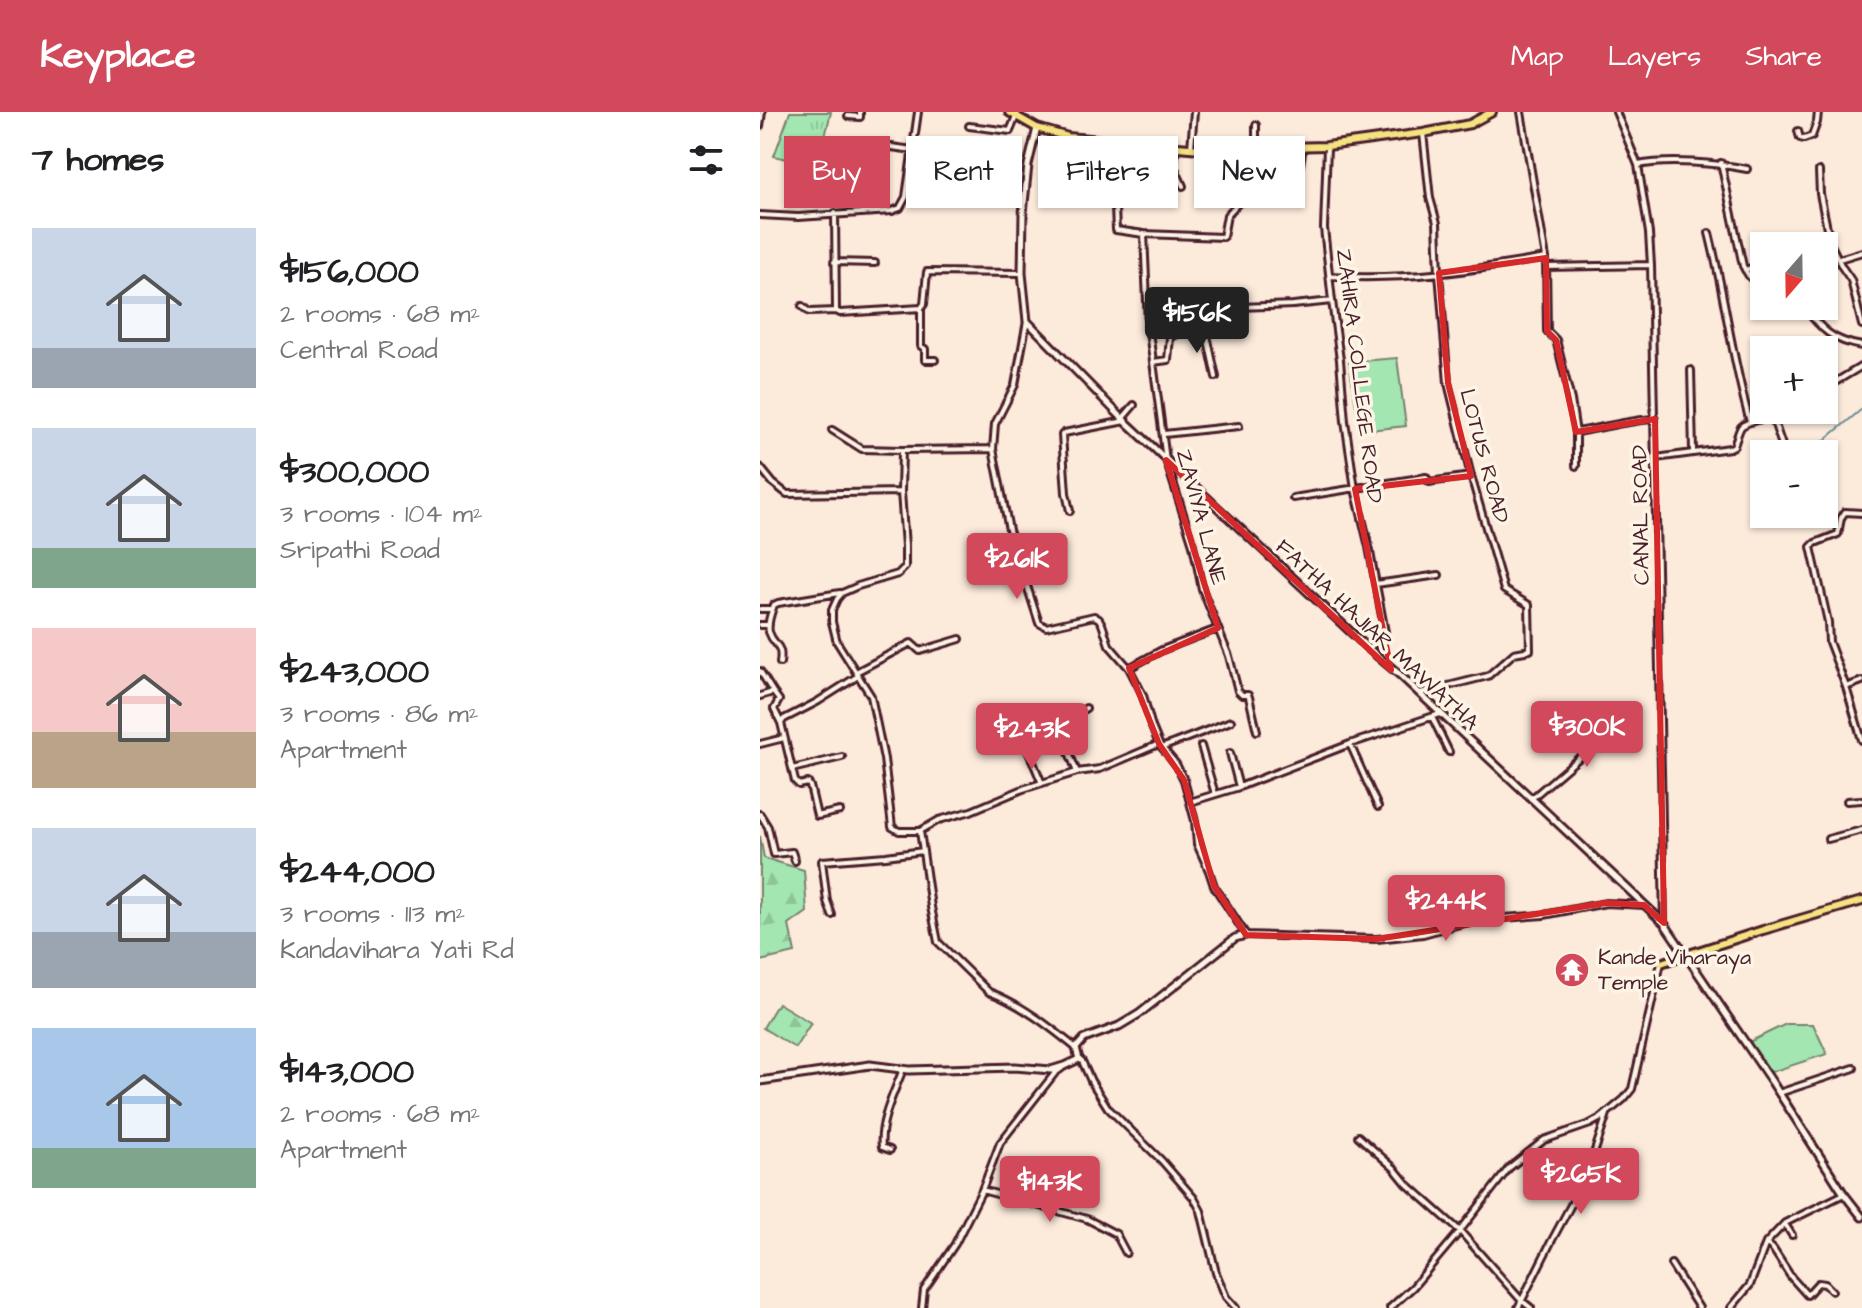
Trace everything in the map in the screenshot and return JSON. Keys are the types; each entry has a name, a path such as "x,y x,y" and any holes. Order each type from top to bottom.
{"main road":[{"path":"1009,112 1037,128 1065,136"},
{"path":"1305,147 1423,133 1470,124 1492,112"},
{"path":"1178,147 1191,148"},
{"path":"1661,963 1862,901"}],"street":[{"path":"760,126 762,112"},
{"path":"848,116 860,117 860,112"},
{"path":"915,136 918,112"},
{"path":"1191,148 1194,112"},
{"path":"1521,112 1546,258 1547,331 1556,340 1571,400 1576,432 1576,466"},
{"name":"CANAL ROAD","path":"1616,112 1638,165 1651,265 1664,923"},
{"path":"1798,131 1800,138 1812,136 1818,112"},
{"path":"969,126 1010,131 1017,114"},
{"path":"1256,125 1256,136"},
{"path":"1037,128 1024,198 1022,273 1027,321 1015,385 995,424 993,449 1009,530 1039,623 1046,627 1094,616 1099,619 1109,645 1129,668 1143,695 1161,746 1184,780 1195,821 1197,844 1214,886 1246,935"},
{"name":"LOTUS ROAD","path":"1418,693 1488,676 1514,653 1530,650 1529,605 1504,590 1448,383 1437,223 1430,198 1423,133"},
{"name":"ZAHIRA COLLEGE ROAD","path":"1327,146 1324,228 1345,421 1355,489 1385,632 1369,649"},
{"path":"1638,165 1650,162 1721,163 1747,169"},
{"path":"1721,163 1745,270 1750,275"},
{"path":"1819,171 1828,232"},
{"path":"1178,175 1183,186"},
{"path":"760,215 798,217 892,211 900,208 906,197"},
{"path":"1115,208 1116,230 1223,237 1227,215 1234,208"},
{"path":"835,213 836,311"},
{"path":"1656,458 1734,446 1741,428 1750,422 1709,233"},
{"name":"ZAVIYA LANE","path":"1144,234 1147,309 1166,460 1193,545 1202,589 1229,656 1238,691 1249,697 1257,731"},
{"path":"1862,252 1839,259 1851,280 1862,325"},
{"path":"1330,276 1360,278 1439,273 1492,268 1546,258"},
{"path":"834,262 875,263"},
{"path":"1546,267 1651,265"},
{"path":"1745,270 1750,268"},
{"path":"935,360 925,360 925,349 921,346 921,308 927,272 1022,273"},
{"path":"1216,377 1205,326 1206,312 1210,308 1332,301"},
{"path":"802,306 809,312 840,313 921,308"},
{"path":"1814,320 1831,336 1862,346"},
{"name":"FATHA HAJIAR MAWATHA","path":"1027,321 1166,460 1664,923 1862,1217"},
{"path":"1153,362 1168,360 1170,337 1205,326"},
{"path":"1838,380 1862,366"},
{"path":"1691,370 1693,451"},
{"path":"1070,511 1063,433 1124,420 1134,405"},
{"path":"1576,432 1633,420 1655,419"},
{"path":"1164,434 1239,426"},
{"path":"832,430 862,449 993,449"},
{"path":"780,663 782,651 769,631 774,605 842,593 902,572 905,567 902,450"},
{"path":"760,467 787,494 901,492"},
{"path":"1293,498 1426,477 1429,482 1471,476"},
{"path":"1862,513 1845,512 1838,534 1811,547 1828,622 1829,642 1862,740"},
{"path":"1376,584 1439,575"},
{"path":"842,593 832,610 832,622 837,642 871,696 884,759 892,827 899,831 920,831 939,820 971,811 1042,782 1100,769 1231,721"},
{"path":"760,609 772,609"},
{"path":"760,625 769,625"},
{"path":"1129,668 1162,650 1218,628"},
{"path":"781,723 911,643 920,651 960,639"},
{"path":"760,671 779,700 774,709 781,723 796,784 808,783 810,786 817,816 840,811"},
{"path":"1846,687 1862,681"},
{"path":"760,696 773,692"},
{"path":"1024,739 1046,732 1086,708"},
{"path":"1011,710 1042,782"},
{"path":"1190,802 1440,714"},
{"path":"1432,717 1449,752"},
{"path":"1531,799 1587,751 1570,726"},
{"path":"760,744 784,738"},
{"path":"1063,738 1077,772"},
{"path":"1350,744 1378,807"},
{"path":"1201,746 1215,794"},
{"path":"1230,753 1239,787"},
{"path":"792,769 842,757"},
{"path":"1847,801 1862,800"},
{"path":"760,814 768,827 774,854 792,852 795,861"},
{"path":"1828,839 1862,830"},
{"path":"920,831 938,942 989,992 1048,1025 1076,1048 1079,1059 1108,1108 1162,1161 1194,1198 1201,1211 1216,1273 1226,1297 1236,1308"},
{"path":"832,915 822,861 923,851"},
{"path":"1076,1048 1084,1039 1119,1026 1139,1014 1235,938 1246,935 1377,939 1423,934 1475,920 1544,915 1606,903 1644,905"},
{"path":"1390,1308 1413,1287 1509,1168 1544,1140 1590,1124 1624,1099 1632,1089 1661,963"},
{"path":"760,1081 870,1065 903,1069 1015,1067 1051,1070 1079,1059"},
{"path":"922,1308 924,1290 955,1244 982,1190 1000,1143 1055,1073 1064,1066"},
{"path":"1779,1093 1854,1068"},
{"path":"890,1150 882,1147 880,1137 903,1069"},
{"path":"1518,1308 1587,1175 1608,1112"},
{"path":"1358,1136 1460,1231 1531,1308"},
{"path":"982,1190 1087,1219 1116,1234 1126,1253"},
{"path":"1731,1308 1750,1285 1766,1243 1785,1223 1844,1194"},
{"path":"1785,1223 1792,1235"},
{"path":"1766,1243 1807,1295 1818,1283 1825,1284 1832,1291"},
{"path":"1671,1264 1699,1308"}],"highlighted area":[{"path":"1546,258 1547,331 1556,340 1576,432 1655,419 1664,923 1644,905 1606,903 1377,939 1246,935 1214,886 1184,780 1159,744 1129,668 1218,628 1166,460 1391,670 1355,489 1471,476 1448,383 1439,273"}],"green space":[{"path":"790,112 831,112 825,136 784,136 784,158 774,156"},
{"path":"1397,358 1406,426 1360,431 1349,362"},
{"path":"760,836 764,858 804,870 807,912 789,925 795,953 760,961"},
{"path":"778,1003 811,1023 795,1048 763,1028"},
{"path":"1786,1024 1813,1024 1827,1054 1768,1073 1749,1042"}],"waterway":[{"path":"1825,440 1862,409"}],"place":[{"name":"Kande Viharaya Temple","path":"1572,970"}]}
